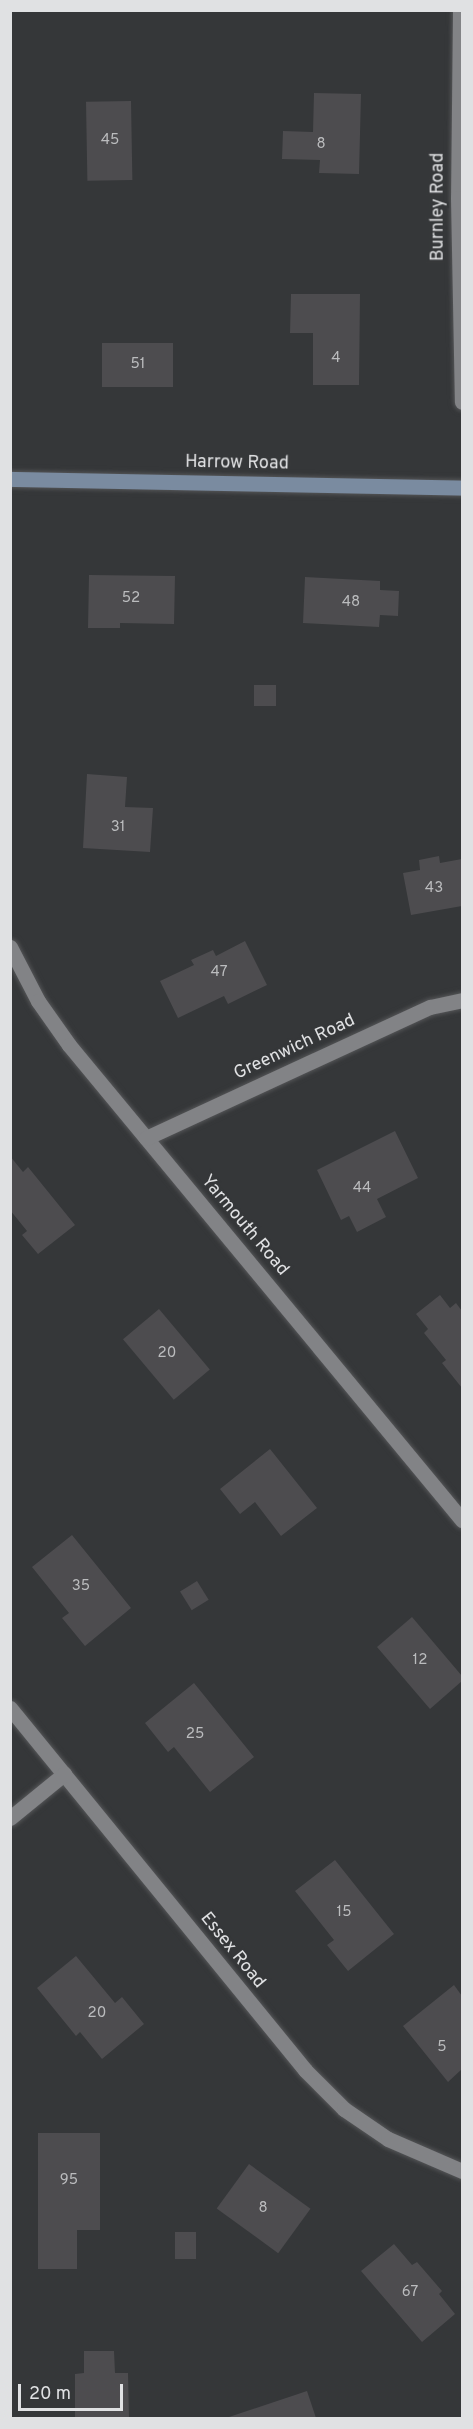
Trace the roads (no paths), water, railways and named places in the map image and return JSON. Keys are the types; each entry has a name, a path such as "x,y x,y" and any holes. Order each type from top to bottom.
{"street":[{"name":"Burnley Road","path":"460,10 458,198 462,402"},
{"name":"Harrow Road","path":"10,479 462,488"},
{"name":"Yarmouth Road","path":"10,946 38,1001 63,1037 462,1520"},
{"name":"Greenwich Road","path":"146,1138 430,1007 462,1000"},
{"name":"Essex Road","path":"10,1708 313,2078 344,2109 388,2139 462,2171"},
{"path":"10,1818 64,1774"}]}
